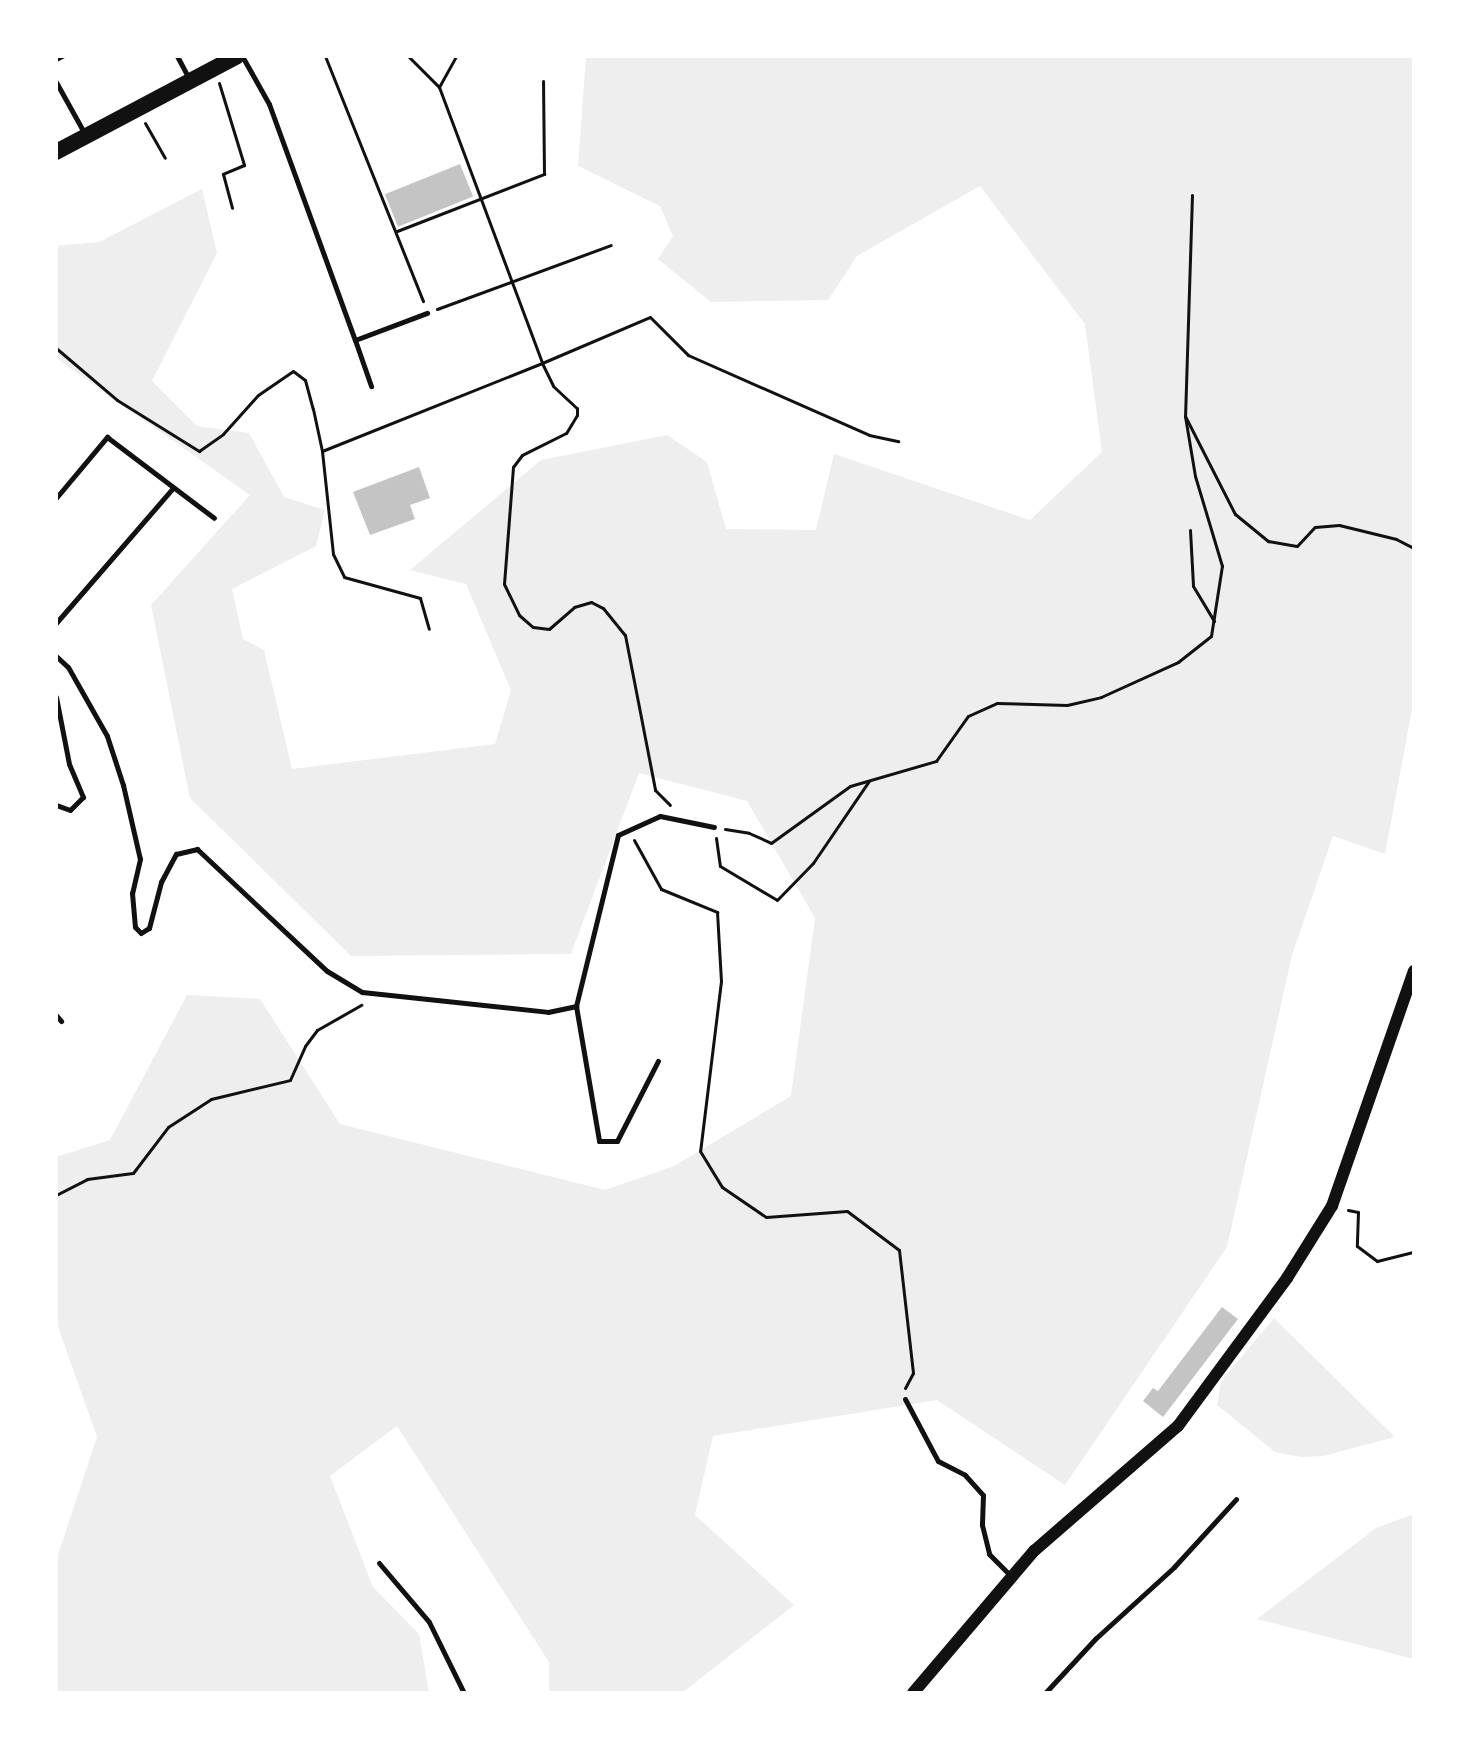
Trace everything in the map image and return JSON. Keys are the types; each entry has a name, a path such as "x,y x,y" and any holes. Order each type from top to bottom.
{"main road":[{"path":"56,152 240,56"}],"street":[{"path":"913,1693 1034,1551 1178,1426 1287,1278 1332,1206 1414,971"}],"lane":[{"path":"56,59 62,56"},
{"path":"177,56 190,81"},
{"path":"240,56 269,104 371,386"},
{"path":"56,82 86,136"},
{"path":"355,340 427,313"},
{"path":"56,498 107,437 214,518"},
{"path":"56,623 172,489"},
{"path":"56,656 68,667 107,736 119,773 140,859 132,893 135,927 141,933 149,928 161,882 176,854 197,849 327,971 362,992 548,1012 576,1006"},
{"path":"56,697 69,764 83,797 70,810 56,805"},
{"path":"658,1061 617,1141 599,1141 576,1006 618,835 660,816 714,827"},
{"path":"905,1399 938,1461 965,1475 983,1495 982,1525 989,1554 1012,1577"},
{"path":"1045,1693 1095,1639 1174,1567 1236,1499"},
{"path":"379,1563 429,1622 464,1693"}],"path":[{"path":"325,56 427,313 611,245"},
{"path":"408,56 439,87 508,281 542,363 553,386 577,408 577,415 566,433 522,455 513,467 504,584 519,615 533,627 549,629 574,607 591,602 603,608 625,635 655,790 685,821"},
{"path":"439,87 456,56"},
{"path":"214,68 244,165 223,174 232,208"},
{"path":"397,231 544,174 543,81"},
{"path":"137,109 165,158"},
{"path":"869,781 813,863 777,900 720,866 714,827 749,833 771,843 850,786 936,761 968,716 997,703 1067,705 1101,697 1178,662 1211,636 1222,566 1195,476 1185,416 1192,195"},
{"path":"322,451 650,317 688,355 869,435 898,441"},
{"path":"56,348 117,400 199,451 223,434 258,395 293,371 305,380 322,451 333,554 344,577 420,598 429,629"},
{"path":"1185,416 1235,514 1268,541 1297,546 1315,527 1339,525 1396,539 1414,548"},
{"path":"1190,530 1193,586 1214,621"},
{"path":"629,831 661,889 717,912 721,981 700,1151 722,1187 766,1217 847,1211 899,1250 913,1373 905,1383 905,1399"},
{"path":"56,1195 87,1179 133,1173 168,1127 211,1099 290,1080 305,1046 317,1030 367,1002"},
{"path":"1332,1206 1358,1212 1357,1246 1377,1261 1414,1252"}],"shaded area":[{"path":"586,56 1414,56 1414,699 1385,854 1333,836 1292,955 1227,1247 1065,1485 937,1400 713,1436 695,1515 794,1605 682,1693 549,1693 549,1662 397,1426 330,1476 373,1587 419,1634 429,1693 56,1693 56,1561 97,1437 56,1321 56,1157 110,1140 187,995 260,999 340,1124 605,1190 674,1166 791,1096 815,918 747,801 639,773 571,954 351,956 190,798 151,605 250,495 56,358 56,246 99,242 202,189 217,253 152,381 197,426 249,433 284,497 325,510 316,546 232,589 243,639 264,650 292,769 495,744 511,690 466,584 410,570 541,460 667,435 707,462 726,529 816,530 834,454 1030,520 1102,452 1085,324 980,186 857,256 828,300 711,302 658,259 673,236 660,206 578,166"},
{"path":"1274,1318 1395,1437 1323,1456 1301,1457 1275,1452 1217,1405 1221,1381"},
{"path":"1414,1514 1414,1659 1257,1619 1376,1528"}],"building":[{"path":"460,164 473,196 398,227 385,194"},
{"path":"419,467 430,498 410,505 415,519 370,535 353,492"},
{"path":"1222,1307 1238,1319 1163,1417 1143,1401 1153,1388 1158,1391"}]}
